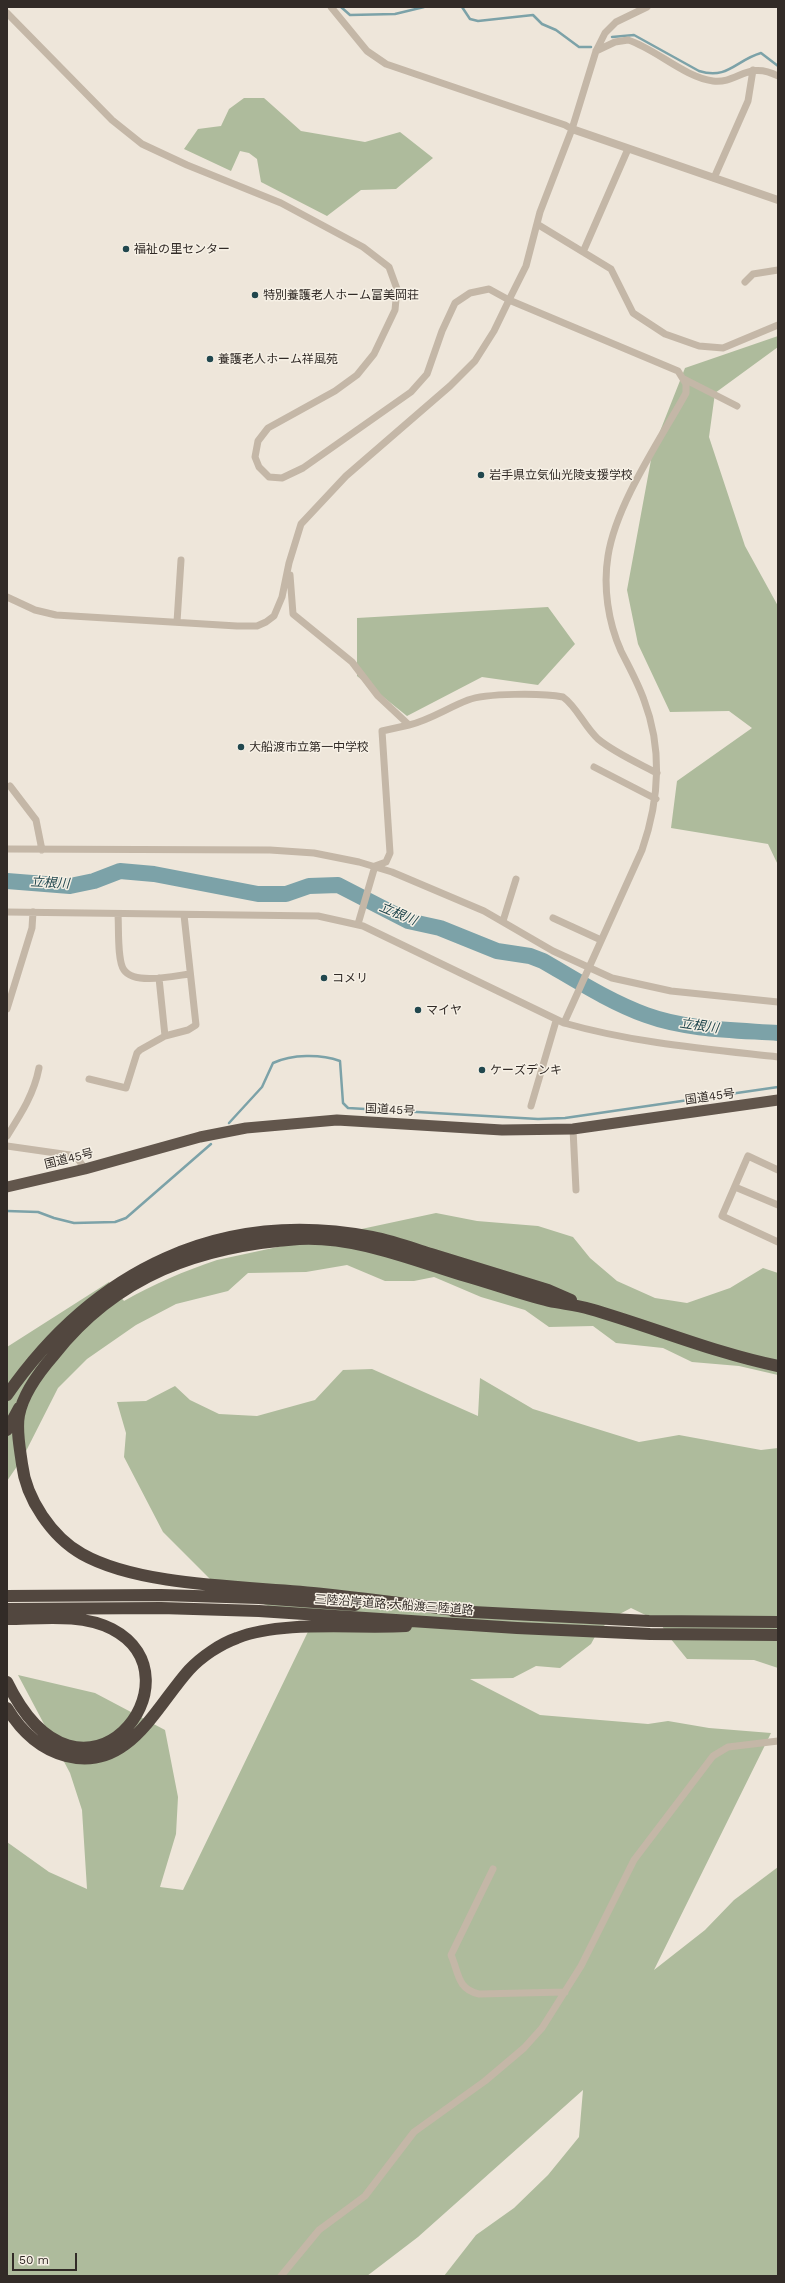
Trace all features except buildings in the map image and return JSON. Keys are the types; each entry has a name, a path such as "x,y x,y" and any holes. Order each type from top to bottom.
{"highway":[{"name":"国道45号","path":"7,1187 86,1169 200,1137 246,1128 312,1121 345,1120 502,1130 573,1129 778,1100"},
{"path":"7,1395 16,1382 64,1326 111,1287 179,1252 243,1233 303,1228 374,1237 548,1290 588,1308 744,1359 778,1366"},
{"path":"7,1430 44,1367 77,1327 97,1310 124,1290 187,1259 245,1244 304,1239 345,1242 382,1250 546,1300 588,1308"},
{"path":"7,1400 16,1382"},
{"path":"29,1392 19,1415 22,1470 28,1488 48,1523 61,1538 79,1552 125,1570 175,1580 323,1594 462,1611"},
{"name":"三陸沿岸道路;大船渡三陸道路","path":"7,1596 153,1595 259,1598 606,1619 778,1622"},
{"name":"三陸沿岸道路;大船渡三陸道路","path":"7,1609 161,1608 259,1610 517,1628 730,1635 778,1635"},
{"path":"7,1619 77,1619 111,1628 124,1636 138,1653 142,1665 145,1689 140,1712 122,1734 105,1743 83,1748 55,1741 38,1730 23,1712 7,1682"},
{"path":"7,1708 24,1732 48,1750 75,1758 91,1759 106,1755 129,1742 143,1730 191,1668 207,1655 236,1638 280,1628 374,1628 463,1624"}],"street":[{"path":"331,7 367,51 386,64 778,200"},
{"path":"7,597 46,614 237,626 257,626 274,616 282,597 289,563 301,524 346,476 450,386 475,361 494,331 526,266 537,224 555,169 572,129 596,51 605,33 616,22 647,7"},
{"path":"7,13 112,120 142,144 187,165 281,203 363,247 389,267 397,288 395,310 374,354 357,375 335,391 268,428 258,441 255,456 259,467 269,477 282,478 303,468 411,392 427,374 442,330 455,303 470,293 489,289 509,300 678,372 684,379 737,406"},
{"path":"596,51 615,42 628,40 695,75 715,81 753,70 770,71 778,76"},
{"path":"714,178 748,101 753,70"},
{"path":"583,252 628,149"},
{"path":"537,224 611,269 633,313 665,334 699,346 723,348 778,325"},
{"path":"745,282 753,274 778,270"},
{"path":"564,1023 642,850 656,799 656,748 652,724 644,700 621,650 612,625 606,580 608,556 615,527 627,500 686,393 684,379"},
{"path":"177,622 181,560"},
{"path":"289,563 293,614 352,662 378,696 409,725"},
{"path":"358,924 374,869 386,862 390,853 382,731 433,718 469,700 482,696 563,697 571,703 582,722 598,739 657,773"},
{"path":"594,767 656,799"},
{"path":"10,786 36,820 42,850"},
{"path":"7,849 270,850 314,853 374,869 484,911 587,970 612,978 664,990 778,1002"},
{"path":"503,921 516,879"},
{"path":"7,912 118,915 318,916 358,924 556,1021 598,1033 643,1042 778,1057"},
{"path":"7,1009 32,928 33,912"},
{"path":"118,915 123,970 136,978 159,978 189,974"},
{"path":"89,1079 126,1088 137,1053 165,1036 188,1030 196,1025 189,974 184,915"},
{"path":"553,918 601,940"},
{"path":"159,978 165,1036"},
{"path":"531,1106 556,1021"},
{"path":"7,1136 26,1108 35,1087 39,1068"},
{"path":"573,1129 576,1190"},
{"path":"7,1146 70,1155 78,1159 86,1169"},
{"path":"778,1170 748,1156 722,1216 778,1242"},
{"path":"735,1186 778,1205"},
{"path":"281,2276 318,2230 365,2196 414,2132 485,2081 524,2048 542,2028 593,1944 634,1860 714,1756 728,1747 778,1742"},
{"path":"493,1868 451,1955 462,1985 468,1991 479,1994 565,1992"}],"green space":[{"path":"244,98 264,98 301,131 365,142 400,132 433,158 396,189 361,190 327,216 261,182 257,159 249,153 240,151 231,171 184,149 198,129 221,126 229,109"},
{"path":"778,336 778,347 715,393 709,437 745,546 778,606 778,865 768,844 671,828 677,781 752,728 729,711 670,712 638,644 627,590 653,449 685,368"},
{"path":"548,607 575,644 538,685 482,677 407,716 357,676 357,618"},
{"path":"436,1213 477,1221 538,1226 573,1237 590,1258 617,1281 655,1298 687,1303 730,1288 763,1268 778,1273 778,1375 739,1366 692,1362 663,1348 616,1343 593,1326 549,1327 525,1310 481,1297 434,1277 414,1281 385,1281 347,1265 306,1272 248,1273 228,1291 176,1304 136,1325 87,1359 58,1388 22,1459 7,1481 7,1347 109,1282 124,1301 169,1278 217,1260"},
{"path":"372,1369 478,1416 480,1378 533,1409 639,1442 679,1435 761,1450 778,1448 778,1668 754,1660 687,1659 666,1633 660,1622 631,1608 614,1617 598,1631 591,1644 560,1668 536,1666 513,1678 470,1679 540,1715 648,1724 668,1721 709,1728 771,1733 654,1970 705,1930 734,1900 778,1867 778,2276 444,2276 476,2235 514,2208 548,2175 579,2137 583,2090 418,2237 367,2276 7,2276 7,1842 49,1872 87,1889 82,1810 70,1773 18,1675 95,1693 165,1730 178,1797 176,1834 160,1887 183,1890 317,1613 279,1611 211,1580 163,1532 124,1457 126,1433 117,1402 146,1401 175,1386 190,1400 219,1414 257,1416 315,1400 343,1370"}],"waterway":[{"path":"341,7 350,15 395,14 424,7"},
{"path":"462,7 470,19 478,21 533,15 542,24 556,30 579,47 591,47"},
{"path":"612,37 634,35 699,71 709,73 725,71 752,56 761,53 778,66"},
{"name":"立根川","path":"7,881 70,886 94,881 120,871 154,874 258,894 286,894 309,886 338,885 408,921 440,928 497,951 530,956 543,961 606,997 646,1015 678,1024 728,1030 778,1033"},
{"path":"229,1123 262,1087 273,1063 289,1058 306,1056 324,1057 340,1061 343,1103 348,1108 538,1119 565,1118 778,1087"},
{"path":"7,1211 38,1212 74,1223 115,1222 126,1218 211,1144"}],"place":[{"name":"福祉の里センター","path":"126,249"},
{"name":"特別養護老人ホーム富美岡荘","path":"255,295"},
{"name":"養護老人ホーム祥風苑","path":"210,359"},
{"name":"岩手県立気仙光陵支援学校","path":"481,475"},
{"name":"大船渡市立第一中学校","path":"241,747"},
{"name":"コメリ","path":"324,978"},
{"name":"マイヤ","path":"418,1010"},
{"name":"ケーズデンキ","path":"482,1070"}]}
